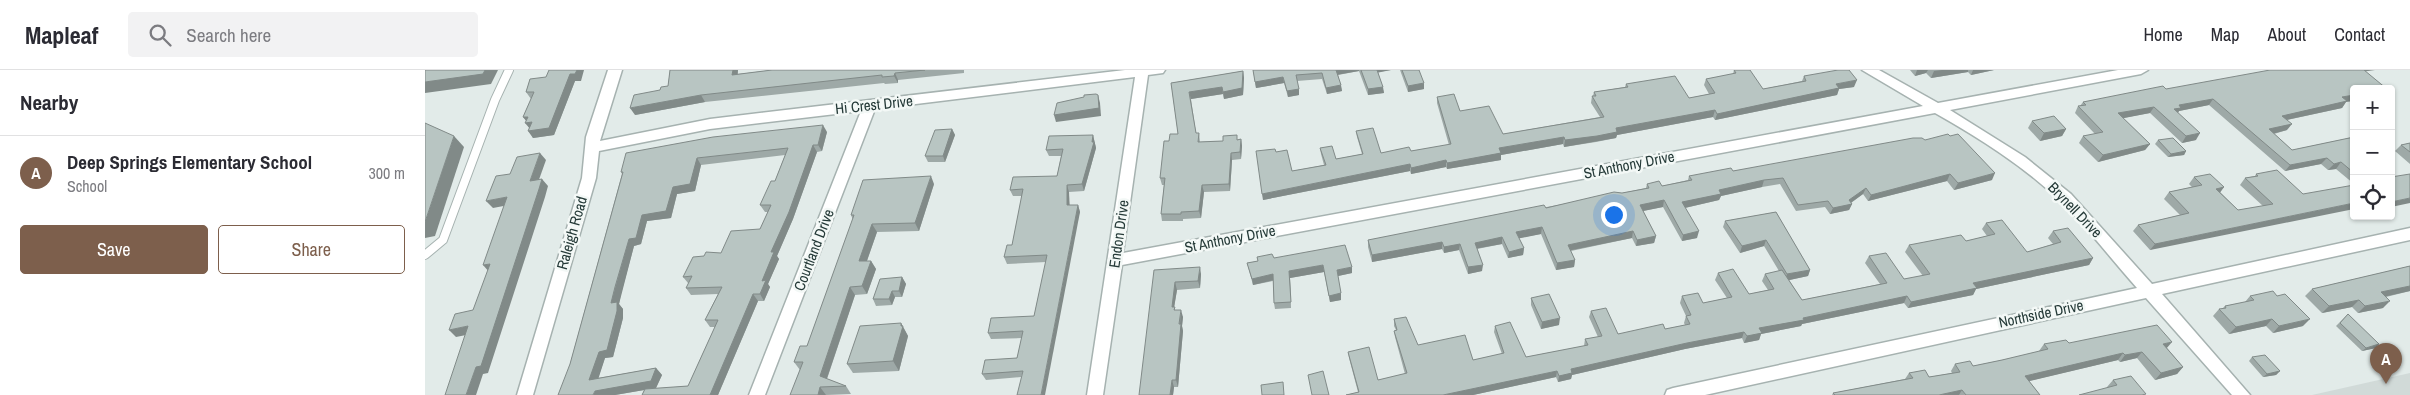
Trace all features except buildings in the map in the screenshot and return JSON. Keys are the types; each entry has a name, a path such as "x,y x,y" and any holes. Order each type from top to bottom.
{"street":[{"name":"Raleigh Road","path":"525,395 589,178 592,147 597,124 615,70"},
{"name":"Hi Crest Drive","path":"592,147 710,124 1158,70"},
{"name":"Brynell Drive","path":"1869,70 1991,140 2047,180 2066,198 2242,395"},
{"name":"St Anthony Drive","path":"1116,260 2141,70"},
{"name":"Endon Drive","path":"1095,395 1143,72"},
{"name":"Courtland Drive","path":"757,395 870,105"},
{"name":"Northside Drive","path":"1673,395 2410,234"}],"lane":[{"path":"425,255 443,240 495,100 509,70"}],"shaded area":[{"path":"2410,373 2410,395 2312,395"}],"place":[{"name":"Deep Springs Elementary School","path":"2386,384"}]}
